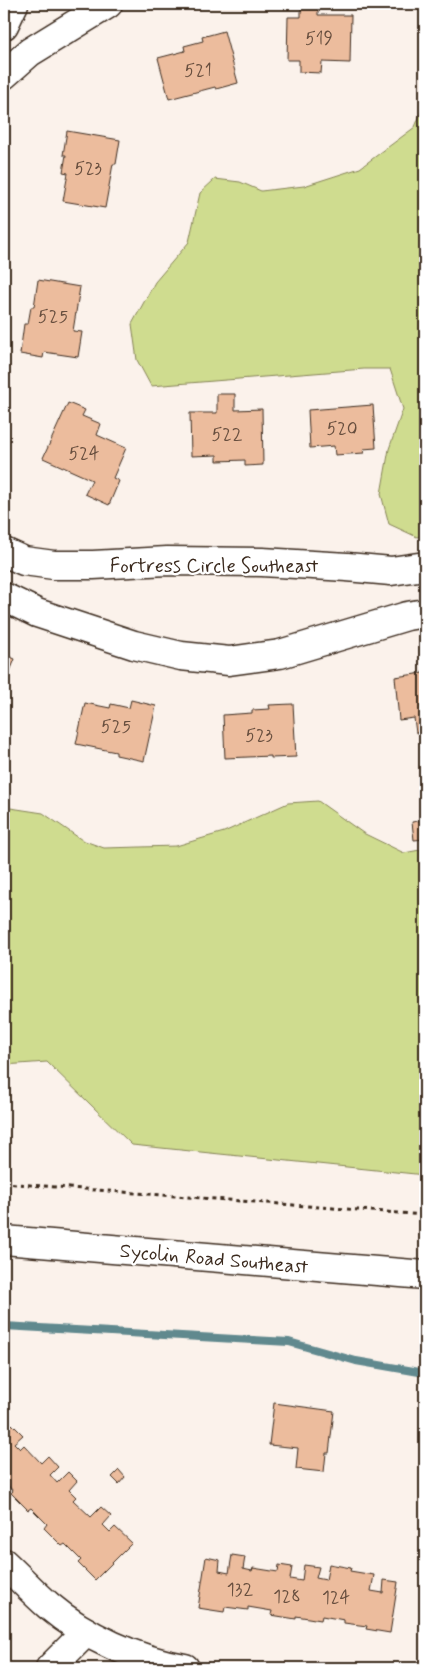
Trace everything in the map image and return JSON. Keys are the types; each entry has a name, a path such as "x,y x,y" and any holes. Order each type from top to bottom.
{"street":[{"path":"4,25 14,4"},
{"path":"4,75 30,52 108,4"},
{"name":"Fortress Circle Southeast","path":"4,552 24,561 54,565 167,561 262,562 391,571 425,566"},
{"path":"4,597 37,613 134,645 181,656 229,661 280,654 407,616 425,613"},
{"name":"Sycolin Road Southeast","path":"4,1240 425,1275"},
{"path":"4,1563 50,1607 86,1632 125,1651 184,1668"},
{"path":"50,1668 86,1632"}],"path":[{"path":"4,1183 425,1216"}],"green space":[{"path":"425,103 425,535 417,537 389,524 381,494 389,449 403,409 390,369 364,369 151,386 137,360 132,324 155,282 189,242 200,193 215,179 240,182 261,191 304,186 360,168 415,127"},
{"path":"318,801 363,833 404,853 425,849 425,1175 132,1145 47,1062 4,1065 4,807 43,813 82,840 104,848 176,846 224,832 288,803"}],"building":[{"path":"301,9 318,9 318,15 351,15 350,63 322,62 321,73 299,72 299,60 287,60 288,17 301,17"},
{"path":"224,31 238,83 169,99 158,58 185,51 184,46 203,41 202,37"},
{"path":"67,131 120,140 116,164 113,164 105,208 63,201 68,173 63,172 66,155 63,155"},
{"path":"38,280 80,287 73,331 82,332 78,357 44,352 43,358 20,354 24,324 28,324 31,307 34,307"},
{"path":"217,394 235,394 235,410 262,409 263,465 245,466 245,460 217,461 217,455 191,456 190,413 217,413"},
{"path":"68,403 85,410 82,416 101,424 97,435 126,448 113,478 119,481 109,505 85,494 92,480 43,458"},
{"path":"373,405 376,448 363,449 364,453 335,455 334,446 310,448 308,410"},
{"path":"4,654 15,659 4,686"},
{"path":"425,669 425,732 416,733 414,718 399,720 395,677 423,673"},
{"path":"131,700 156,706 144,761 116,755 116,752 76,744 85,703 110,708 111,704 129,708"},
{"path":"293,704 296,757 225,758 223,715 252,713 252,710 270,709 269,705"},
{"path":"425,820 425,839 414,840 412,822"},
{"path":"274,1403 334,1411 329,1453 326,1453 324,1472 296,1469 298,1448 269,1445"},
{"path":"12,1424 23,1435 14,1443 20,1449 24,1445 41,1463 48,1456 58,1467 50,1475 57,1483 68,1472 77,1481 69,1490 76,1497 73,1500 91,1517 101,1507 111,1516 103,1525 110,1532 115,1527 132,1543 95,1580 78,1563 81,1560 65,1544 62,1546 44,1528 47,1524 31,1508 28,1510 11,1493 13,1491 4,1481 4,1433"},
{"path":"119,1470 125,1477 119,1484 112,1477"},
{"path":"232,1555 245,1557 243,1569 252,1571 253,1568 278,1572 279,1565 292,1567 290,1579 302,1581 304,1565 319,1567 316,1578 326,1580 329,1564 351,1568 350,1571 374,1575 371,1591 383,1593 384,1580 398,1582 390,1633 366,1629 367,1626 344,1623 344,1620 322,1616 321,1620 296,1616 296,1619 271,1615 272,1611 248,1607 248,1610 225,1607 224,1612 198,1608 206,1557 220,1560 219,1571 229,1573"}],"waterway":[{"path":"4,1326 289,1342 356,1361 425,1373"}]}
